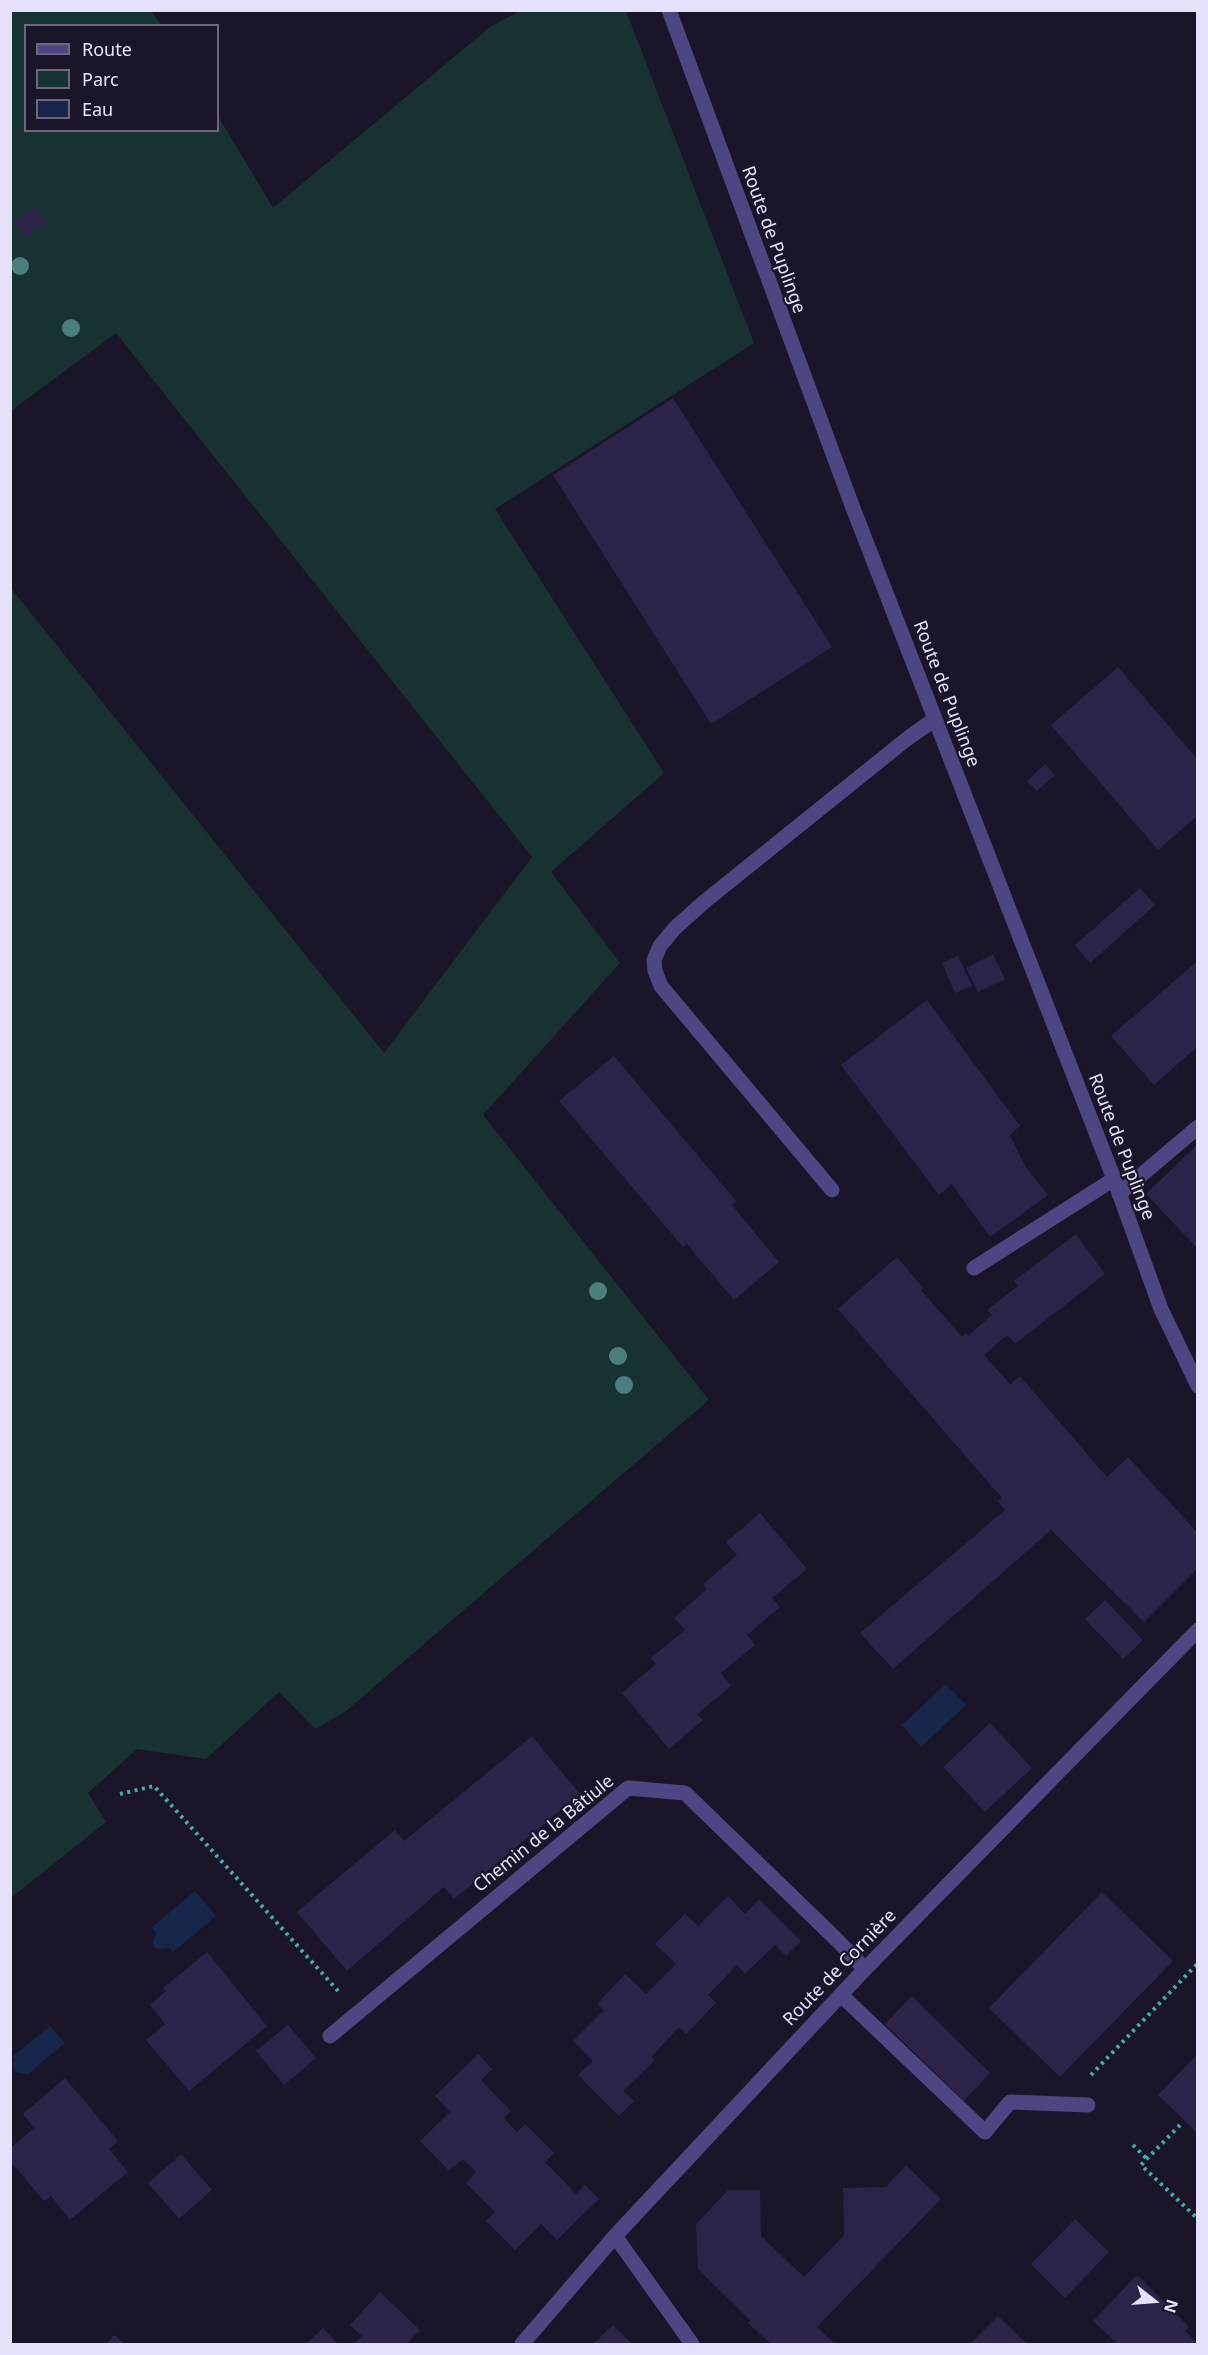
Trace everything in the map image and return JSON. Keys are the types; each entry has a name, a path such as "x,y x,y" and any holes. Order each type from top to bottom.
{"street":[{"name":"Route de Puplinge","path":"669,10 786,330 1116,1186 1161,1309 1197,1386"},
{"path":"832,1190 661,986 655,971 654,960 660,946 675,928 705,902 908,738 935,719"},
{"path":"974,1268 1116,1186 1197,1127"},
{"name":"Route de Cornière","path":"522,2344 615,2236 840,1995 1197,1630"},
{"name":"Chemin de la Bâtiule","path":"330,2036 628,1788 685,1793 865,1969"},
{"path":"840,1995 985,2133 1010,2102 1088,2105"},
{"path":"615,2236 692,2344"}],"path":[{"path":"120,1794 154,1786 358,2013"},
{"path":"1064,2104 1197,1963"},
{"path":"1180,2125 1141,2165 1197,2219"},
{"path":"1133,2145 1147,2159"}],"green space":[{"path":"11,11 151,11 160,24 24,24 24,132 219,132 219,118 273,208 490,27 520,11 626,11 754,343 495,509 664,773 551,872 620,963 483,1115 709,1400 346,1711 315,1729 279,1692 206,1759 137,1749 88,1793 106,1822 11,1898 10,587 384,1053 532,857 116,333 11,411"}],"water":[{"path":"946,1684 966,1705 921,1747 902,1725"},
{"path":"195,1891 216,1916 173,1952 169,1948 154,1947 156,1933 152,1927"},
{"path":"50,2026 65,2043 28,2074 16,2072 13,2066 15,2058 13,2056"}],"building":[{"path":"36,207 47,223 24,237 14,221"},
{"path":"673,398 832,647 711,724 553,475"},
{"path":"1118,667 1197,759 1197,816 1158,850 1051,725"},
{"path":"1045,764 1055,775 1037,791 1027,781"},
{"path":"1140,888 1155,905 1090,963 1075,945"},
{"path":"993,954 1005,979 978,992 966,968"},
{"path":"958,956 972,986 955,993 942,963"},
{"path":"1195,963 1197,966 1197,1047 1154,1085 1111,1036"},
{"path":"927,1000 1020,1126 1010,1135 1025,1166 1048,1195 990,1237 952,1184 939,1195 841,1065"},
{"path":"614,1056 736,1201 732,1205 779,1262 734,1300 687,1244 683,1247 559,1101"},
{"path":"1197,1145 1197,1248 1146,1194"},
{"path":"1076,1234 1105,1274 1015,1344 1007,1335 984,1355 1010,1384 1020,1376 1107,1477 1128,1457 1197,1532 1197,1569 1144,1622 1051,1530 893,1669 860,1633 1005,1510 998,1501 1002,1498 838,1309 897,1257 923,1288 921,1290 962,1337 966,1333 968,1336 992,1315 987,1310 1018,1286 1014,1281"},
{"path":"760,1513 807,1569 772,1598 780,1607 747,1635 755,1645 721,1673 731,1686 697,1714 703,1720 669,1749 622,1693 656,1664 651,1658 685,1630 674,1618 707,1589 703,1584 737,1555 726,1542"},
{"path":"1105,1600 1143,1640 1123,1659 1085,1619"},
{"path":"990,1723 1032,1768 985,1812 943,1767"},
{"path":"532,1736 580,1794 454,1899 444,1887 347,1971 297,1912 395,1830 404,1841"},
{"path":"1102,1892 1173,1961 1060,2077 989,2008"},
{"path":"728,1896 745,1914 759,1899 801,1941 786,1956 775,1945 745,1974 737,1965 708,1995 716,2003 686,2034 679,2027 652,2056 654,2061 623,2091 634,2101 619,2116 578,2075 593,2061 573,2041 604,2010 597,2004 625,1974 646,1994 676,1964 655,1944 685,1914 698,1926"},
{"path":"207,1952 267,2026 189,2091 146,2040 165,2024 150,2005 166,1991 163,1988"},
{"path":"912,1996 990,2073 964,2101 885,2024"},
{"path":"288,2025 316,2058 284,2085 256,2051"},
{"path":"478,2054 492,2069 481,2080 511,2111 504,2118 517,2132 525,2124 554,2153 545,2162 576,2194 585,2185 599,2199 557,2240 541,2224 515,2250 486,2221 495,2212 466,2183 476,2172 463,2159 449,2171 420,2141 450,2112 435,2096"},
{"path":"1197,2055 1197,2133 1158,2095"},
{"path":"65,2078 118,2141 109,2149 128,2172 70,2220 51,2196 44,2201 10,2161 10,2148 34,2128 23,2114"},
{"path":"181,2154 212,2190 179,2219 148,2183"},
{"path":"906,2165 941,2199 817,2327 835,2344 771,2344 748,2323 750,2320 698,2269 696,2224 728,2190 760,2190 761,2236 804,2277 844,2235 843,2188 886,2187"},
{"path":"1075,2219 1109,2252 1065,2298 1031,2264"},
{"path":"1137,2275 1189,2327 1185,2331 1198,2344 1118,2344 1093,2321"},
{"path":"380,2292 420,2330 406,2344 354,2344 362,2336 350,2325"},
{"path":"998,2316 1027,2344 970,2344"},
{"path":"613,2325 632,2344 593,2344"},
{"path":"323,2328 338,2344 306,2344"},
{"path":"114,2335 125,2344 106,2344"}]}
